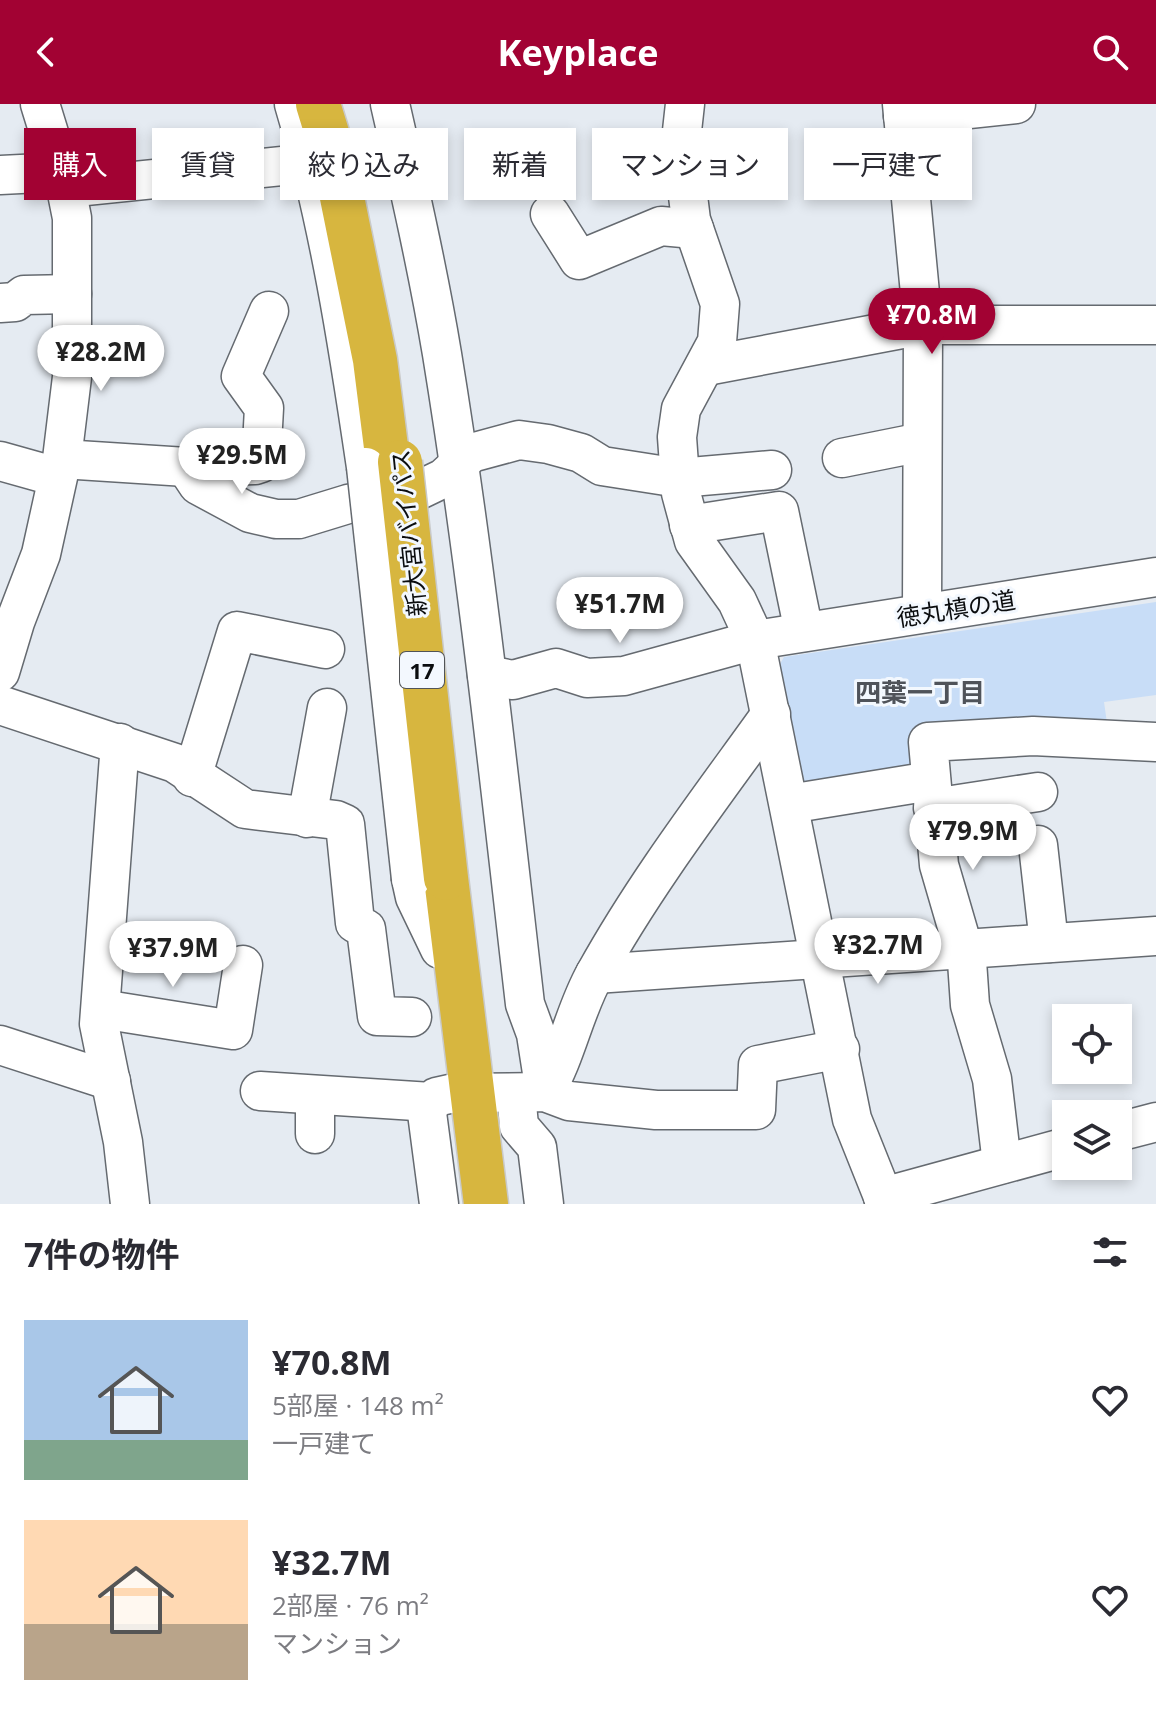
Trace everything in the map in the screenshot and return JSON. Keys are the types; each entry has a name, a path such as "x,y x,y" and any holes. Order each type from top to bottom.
{"highway":[{"name":"新大宮バイパス","path":"318,104 333,153 375,360 465,1204"},
{"name":"新大宮バイパス","path":"332,104 370,268 386,355 385,464"},
{"name":"新大宮バイパス","path":"430,878 440,949 453,1096 486,1204"}],"street":[{"path":"40,104 48,128"},
{"name":"17","path":"294,104 301,128"},
{"path":"390,104 422,246 458,465 487,675 525,1004 536,1034 531,1092 519,1126 537,1147 544,1204"},
{"path":"685,104 681,140 694,229 720,304 717,342 681,409 677,437 679,478 694,541 737,601 755,640 852,1119 884,1200 1052,1151"},
{"path":"922,613 923,325 902,110 1016,104"},
{"path":"136,175 280,165"},
{"path":"0,175 24,177"},
{"path":"0,672 41,554 60,468 72,377 72,218 68,200"},
{"name":"17","path":"318,200 345,331 385,464"},
{"path":"550,214 579,260 661,226 694,229"},
{"path":"0,303 15,302 24,295 72,294"},
{"path":"0,461 60,468 261,463 264,408 241,376 269,311"},
{"path":"706,366 923,325 1156,325"},
{"path":"186,467 198,485 250,513 276,519 299,519 348,504 417,491 444,478 471,453 519,440 581,453 602,466 679,478 772,470"},
{"path":"842,458 922,442"},
{"path":"689,525 779,511 804,632"},
{"name":"徳丸槙の道","path":"487,675 513,680 556,668 587,678 624,676 755,640 1156,577"},
{"path":"192,777 237,631 325,649"},
{"path":"0,705 175,763 245,809 336,820 345,824 355,923 366,929 377,1016 412,1017"},
{"path":"307,818 327,708"},
{"path":"531,1092 557,1072 586,990 645,891 771,714"},
{"path":"1002,1164 992,1079 970,1005 967,961 939,865 928,742 1033,736 1156,742"},
{"path":"120,743 99,1024 123,1142 130,1204"},
{"path":"789,804 932,794 1038,792"},
{"path":"1038,845 1049,943"},
{"path":"595,974 1156,936"},
{"path":"101,1009 233,1030 243,965"},
{"path":"0,1045 111,1081"},
{"path":"260,1091 315,1095 453,1096 531,1092 569,1101 656,1110 756,1110 758,1065 840,1049"},
{"path":"315,1095 315,1134"},
{"path":"439,1204 427,1113 453,1096"},
{"path":"1132,1128 1156,1122"}],"shaded area":[{"path":"1156,602 1156,695 1104,702 1108,730 945,729 914,774 805,788 780,664 784,657"}],"district":[{"name":"四葉一丁目","path":"920,692"}]}
